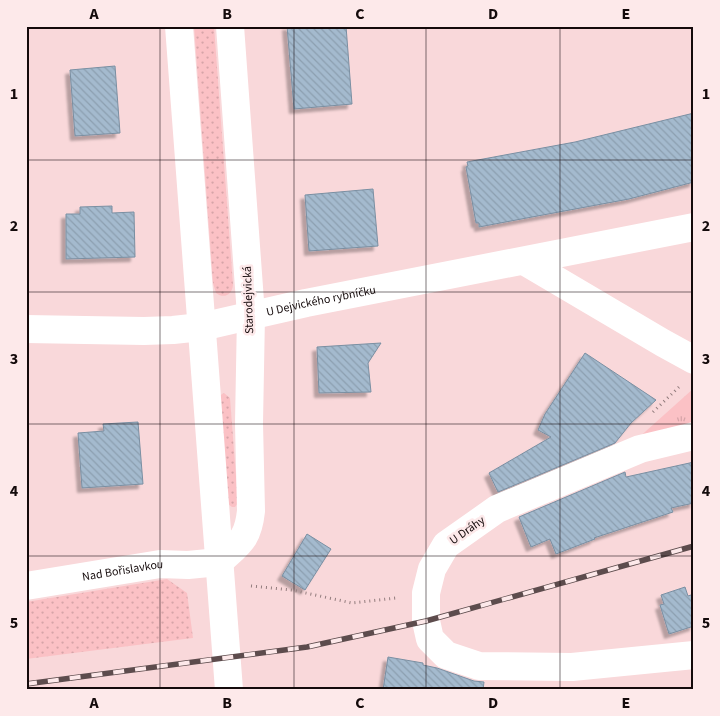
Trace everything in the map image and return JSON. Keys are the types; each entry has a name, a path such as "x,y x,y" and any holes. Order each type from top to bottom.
{"street":[{"path":"179,26 229,690"},
{"name":"Starodejvická","path":"219,562 244,538 249,526 251,512 248,423 251,315 230,26"},
{"name":"U Dejvického rybníčku","path":"26,330 153,331 201,327 324,299 694,227"},
{"path":"524,260 694,360"},
{"name":"U Dráhy","path":"694,436 640,449 497,509 446,545 432,569 426,594 426,621 430,639 446,655 479,666 572,667 694,654"},
{"name":"Nad Bořislavkou","path":"26,586 160,564 188,565 219,562"}],"path":[{"path":"652,414 680,386"},
{"path":"248,586 292,590 352,603 426,594"}],"green space":[{"path":"194,26 214,26 233,285 229,294 225,296 216,293 213,283"},
{"path":"694,388 694,425 636,440"},
{"path":"224,393 230,398 238,503 235,507 228,504 219,396"},
{"path":"167,579 187,593 193,638 26,659 26,602"}],"building":[{"path":"287,26 346,26 352,104 294,109"},
{"path":"115,66 120,133 75,136 70,70"},
{"path":"694,113 694,182 629,199 479,227 479,223 476,223 466,167 468,166 467,162 575,142"},
{"path":"373,189 378,246 309,251 305,195"},
{"path":"112,206 112,213 134,212 135,257 66,259 66,214 80,214 80,207"},
{"path":"381,343 368,363 371,392 319,393 317,347"},
{"path":"585,353 656,400 631,423 615,443 498,492 489,473 551,437 538,430 545,414"},
{"path":"138,422 143,484 82,488 78,433 104,431 103,424"},
{"path":"694,462 694,503 671,508 673,512 594,538 556,554 550,539 531,547 519,517 625,472 626,477"},
{"path":"307,534 331,549 305,590 282,576"},
{"path":"685,587 688,596 694,594 694,626 669,634 660,605 664,604 661,595"},
{"path":"388,657 423,663 423,665 474,681 484,682 483,690 383,690"}],"railway":[{"path":"26,684 307,647 426,621 694,546"}]}
